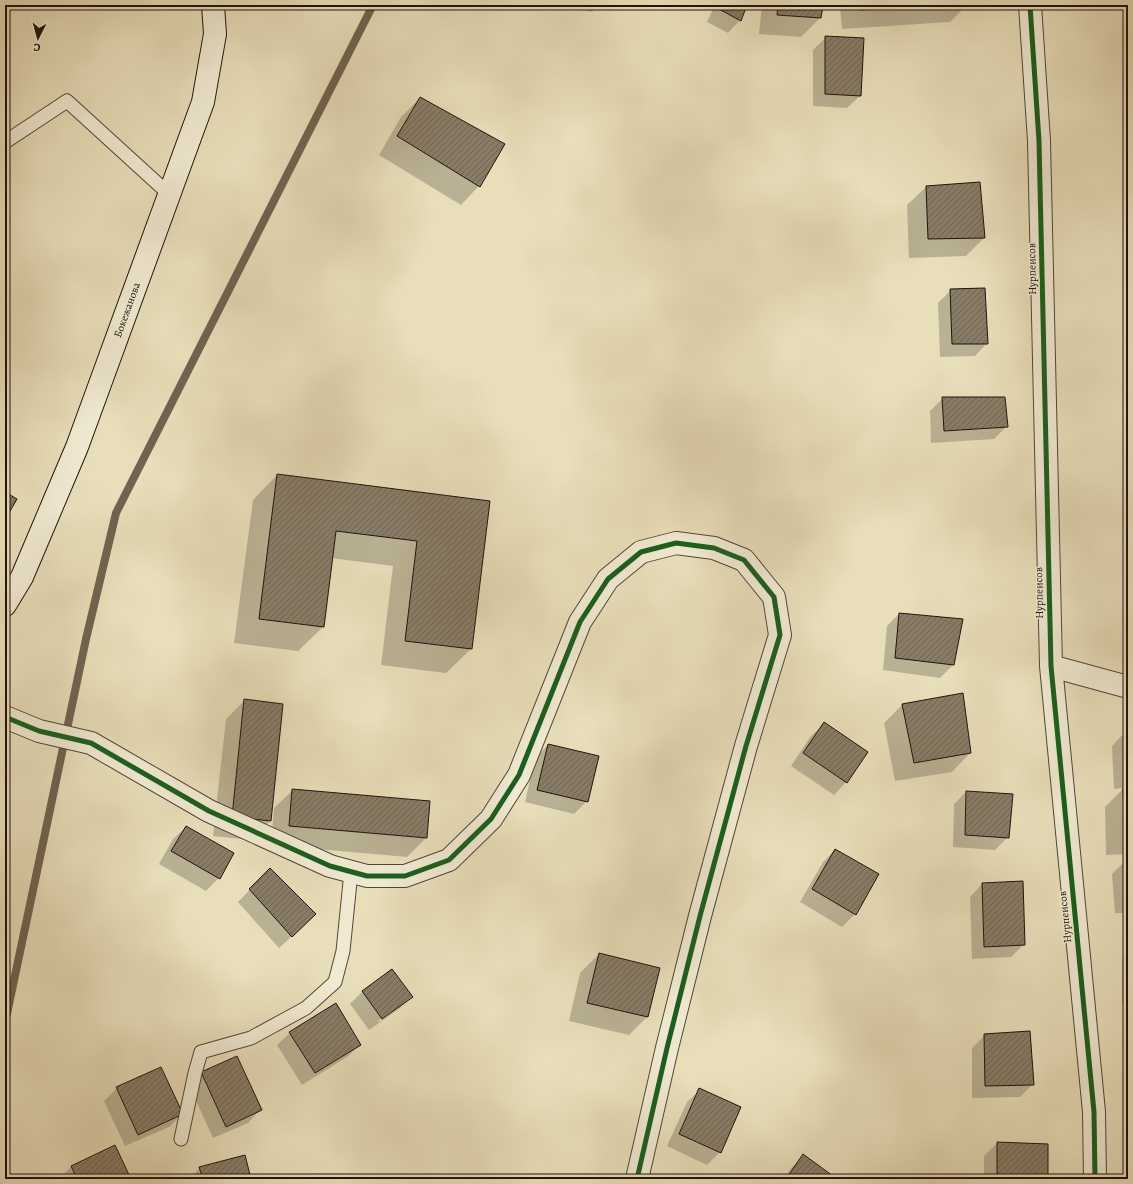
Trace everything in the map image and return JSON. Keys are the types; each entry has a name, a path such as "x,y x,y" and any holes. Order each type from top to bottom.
{"street":[{"name":"Бокежанова","path":"5,605 22,577 77,447 203,102 215,34 213,5"},
{"name":"Нурпеисов","path":"1030,5 1039,141 1051,666 1094,1112 1095,1179"},
{"path":"5,717 39,731 91,742 209,811 330,866 367,876 405,876 449,860 491,819 519,775 580,622 608,579 641,552 676,543 714,548 744,560 774,597 780,634 746,746 704,901 667,1048 637,1179"},
{"path":"1051,666 1128,687"}],"lane":[{"path":"5,142 67,100 169,194"},
{"path":"180,1139 195,1073 202,1052 251,1038 306,1008 334,982 343,951 351,872"}],"building":[{"path":"721,5 747,5 741,21 719,9"},
{"path":"778,5 823,5 821,18 777,15"},
{"path":"860,5 946,5 860,10"},
{"path":"825,36 864,38 861,96 825,94"},
{"path":"420,97 505,144 480,187 397,136"},
{"path":"980,182 985,238 928,239 926,186"},
{"path":"985,288 988,344 952,344 950,289"},
{"path":"942,397 1005,397 1008,427 944,431"},
{"path":"277,474 490,501 472,649 405,641 417,541 336,531 324,627 259,619"},
{"path":"5,492 17,499 5,520"},
{"path":"899,613 963,619 954,665 895,658"},
{"path":"963,693 971,753 914,763 902,704"},
{"path":"244,699 283,704 271,821 232,817"},
{"path":"824,722 868,752 847,783 803,753"},
{"path":"1124,732 1128,732 1128,777 1127,777"},
{"path":"548,744 599,756 588,802 537,790"},
{"path":"1128,787 1128,837 1125,837 1123,788"},
{"path":"292,789 430,801 427,838 289,826"},
{"path":"966,791 1013,794 1009,838 965,835"},
{"path":"186,826 234,853 220,879 171,851"},
{"path":"835,849 879,874 856,915 812,889"},
{"path":"1125,860 1128,860 1128,901 1127,901"},
{"path":"270,868 316,914 292,937 249,889"},
{"path":"1023,881 1025,945 984,947 982,883"},
{"path":"599,953 660,968 648,1017 587,1003"},
{"path":"392,969 413,997 382,1019 362,991"},
{"path":"336,1003 361,1045 315,1073 289,1032"},
{"path":"1030,1031 1034,1085 985,1086 984,1034"},
{"path":"237,1056 262,1110 226,1127 201,1072"},
{"path":"161,1067 183,1114 138,1135 116,1087"},
{"path":"699,1088 741,1107 721,1153 679,1134"},
{"path":"997,1142 1048,1144 1048,1179 997,1179"},
{"path":"115,1145 131,1179 77,1179 71,1166"},
{"path":"803,1154 837,1179 786,1179"},
{"path":"245,1155 251,1179 203,1179 199,1167"}],"waterway":[{"path":"5,1023 86,639 116,513 373,5"}],"cycle path":[{"path":"1030,5 1039,141 1051,666 1094,1112 1095,1179"},
{"path":"5,717 39,731 91,743 209,811 330,866 367,876 405,876 449,860 491,819 519,775 580,622 608,579 641,552 676,543 714,548 744,560 774,597 780,635 746,746 700,916 667,1048 637,1179"}]}
